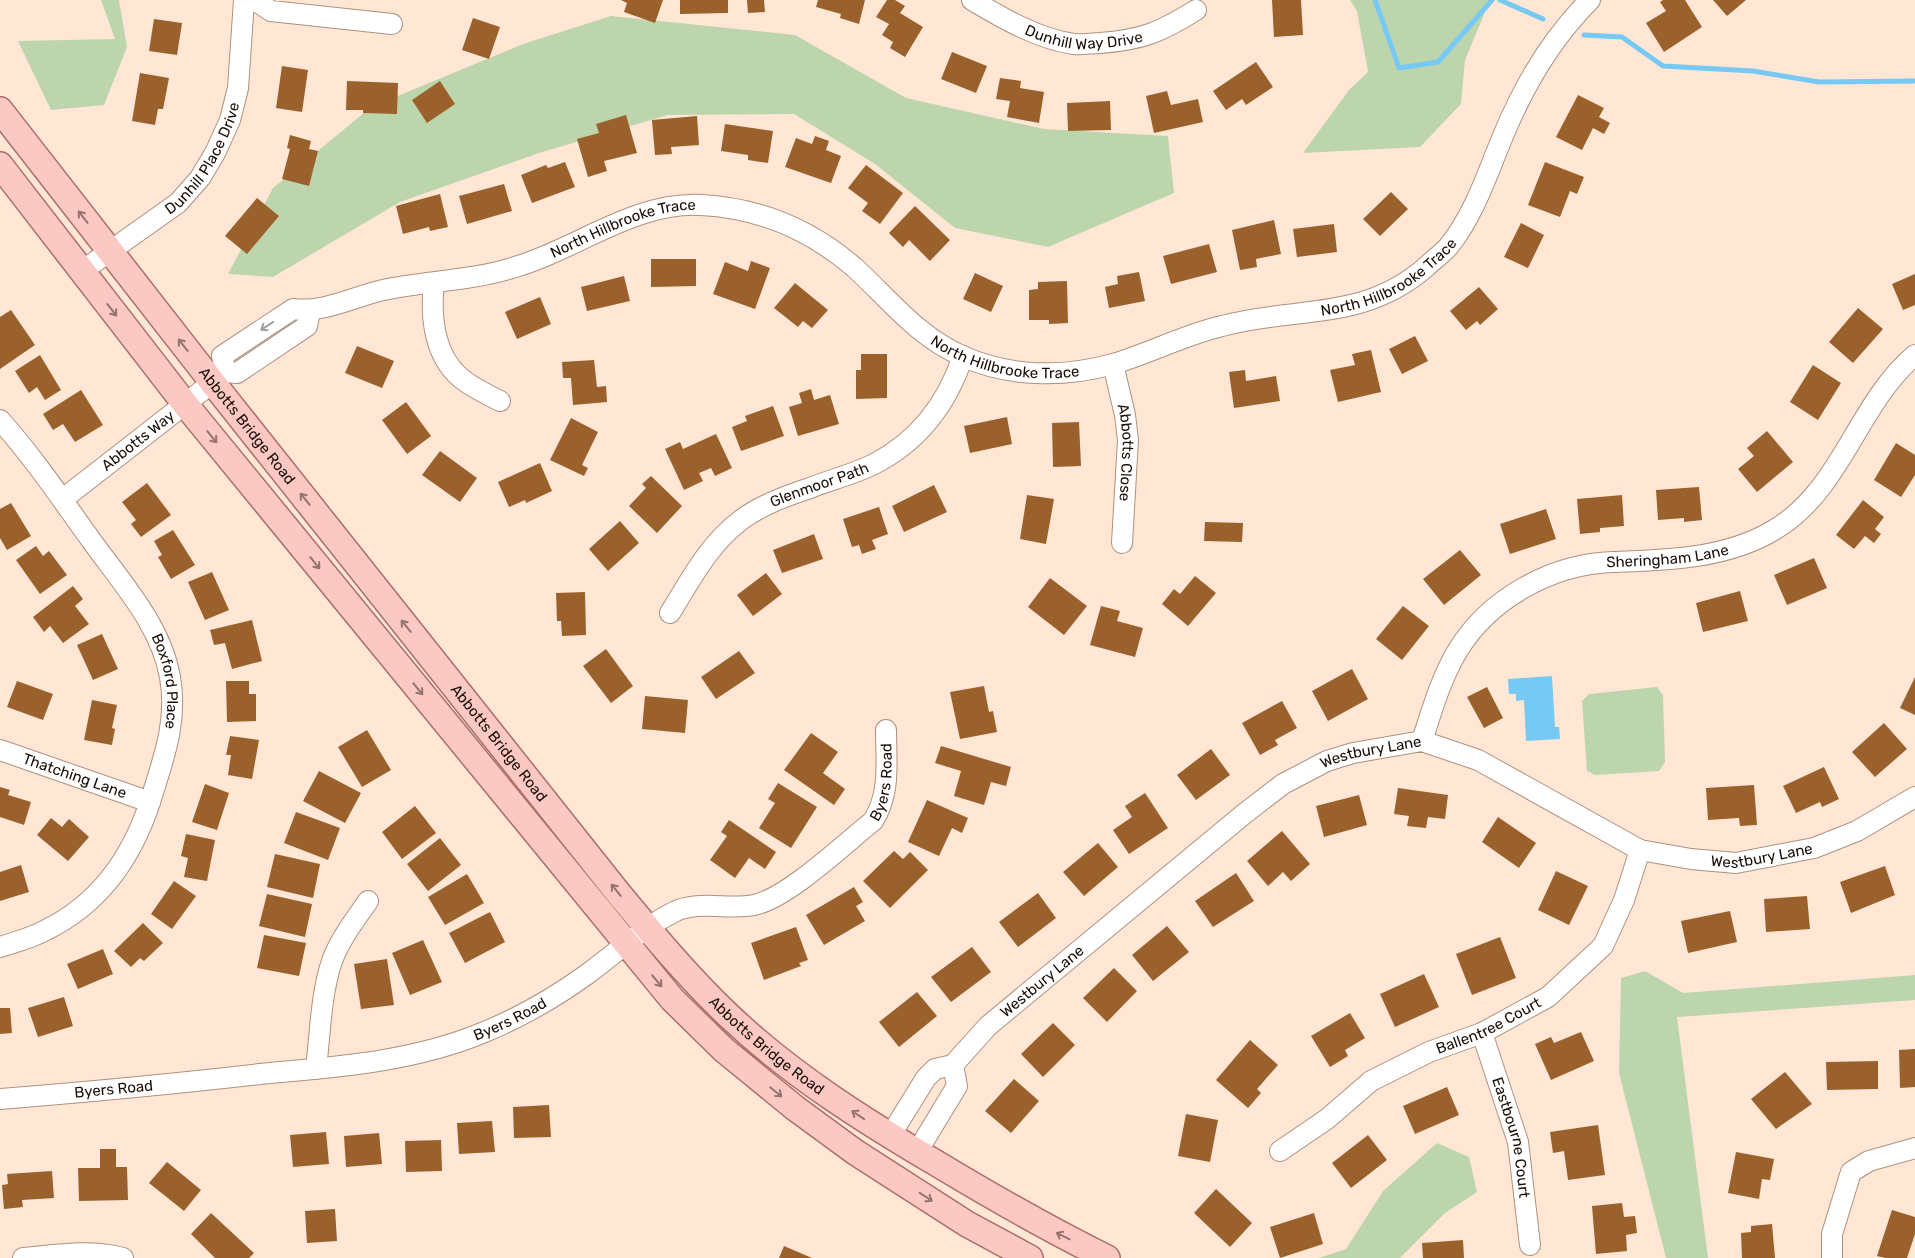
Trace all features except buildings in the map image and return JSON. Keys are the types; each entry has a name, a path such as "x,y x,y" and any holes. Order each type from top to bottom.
{"main road":[{"name":"Abbotts Bridge Road","path":"0,110 110,252 219,378 647,928 728,1015 785,1064 890,1136 1030,1219 1107,1258"},
{"name":"Abbotts Bridge Road","path":"0,165 185,404 672,999 724,1050 795,1108 855,1152 967,1224 1030,1258"}],"street":[{"name":"Dunhill Place Drive","path":"82,271 178,203 200,178 215,153 230,120 238,88 244,0"},
{"path":"254,0 271,11 392,24"},
{"name":"Dunhill Way Drive","path":"972,0 995,14 1040,34 1074,44 1140,38 1166,29 1196,10"},
{"name":"North Hillbrooke Trace","path":"219,378 222,356 293,309 310,311 384,290 477,277 528,263 629,217 662,208 696,205 737,208 780,220 820,240 855,269 917,328 963,356 997,368 1036,374 1071,373 1113,364 1186,336 1224,325 1266,317 1335,310 1367,302 1392,292 1412,279 1447,248 1473,210 1504,134 1537,66 1557,37 1590,0"},
{"path":"434,283 432,320 444,356 465,381 500,401"},
{"name":"Sheringham Lane","path":"1422,741 1438,692 1457,651 1472,629 1490,610 1536,582 1586,564 1671,560 1725,551 1774,530 1795,514 1830,476 1886,386 1903,365 1915,355"},
{"name":"Glenmoor Path","path":"670,613 706,554 742,520 777,500 874,464 911,440 929,422 944,401 963,356"},
{"name":"Abbotts Close","path":"1113,364 1125,415 1128,440 1122,543"},
{"name":"Abbotts Way","path":"63,499 219,378"},
{"name":"Boxford Place","path":"0,420 63,499 156,633 170,676 172,728 165,762 141,829 116,874 82,909 45,931 0,947"},
{"name":"Byers Road","path":"0,1099 109,1090 316,1068 421,1053 481,1033 531,1010 585,976 647,928 677,910 745,906 766,902 784,892 873,821 883,802 886,788 886,730"},
{"name":"Westbury Lane","path":"890,1136 926,1078 935,1069 953,1065 988,1026 1283,784 1328,761 1353,753 1422,741 1478,760 1640,850 1691,859 1736,862 1814,848 1857,831 1915,797"},
{"name":"Thatching Lane","path":"0,750 150,802"},
{"name":"Ballentree Court","path":"1280,1150 1327,1119 1371,1081 1429,1052 1482,1033 1548,998 1603,946 1624,900 1640,850"},
{"path":"316,1068 322,1012 332,961 346,932 368,901"},
{"name":"Eastbourne Court","path":"1482,1033 1518,1142 1530,1245"},
{"path":"917,1152 957,1086 953,1065"},
{"path":"1832,1258 1832,1234 1850,1172 1870,1161 1915,1148"},
{"path":"23,1258 90,1252 123,1258"}],"green space":[{"path":"101,0 119,0 127,47 104,105 51,110 18,41 115,39"},
{"path":"1350,0 1490,0 1465,60 1461,104 1420,147 1303,153 1349,90 1368,72 1357,11"},
{"path":"611,16 795,35 906,98 1044,129 1168,136 1174,193 1048,247 955,228 875,164 794,114 668,115 539,153 400,202 273,277 228,274 273,188 371,107 523,44"},
{"path":"1657,687 1663,695 1665,762 1659,771 1595,775 1587,771 1582,701 1589,694"},
{"path":"1645,971 1683,993 1915,975 1915,1000 1677,1017 1708,1258 1666,1258 1619,1073 1621,978"},
{"path":"1437,1143 1469,1157 1477,1192 1445,1213 1400,1258 1319,1258 1346,1249 1383,1191"}],"water":[{"path":"1552,676 1555,727 1559,727 1560,739 1526,741 1524,700 1516,701 1516,694 1509,694 1508,679"}],"waterway":[{"path":"1375,0 1399,68 1438,62 1492,0"},
{"path":"1500,0 1543,19"},
{"path":"1584,35 1622,37 1663,66 1753,71 1819,82 1915,81"}]}
